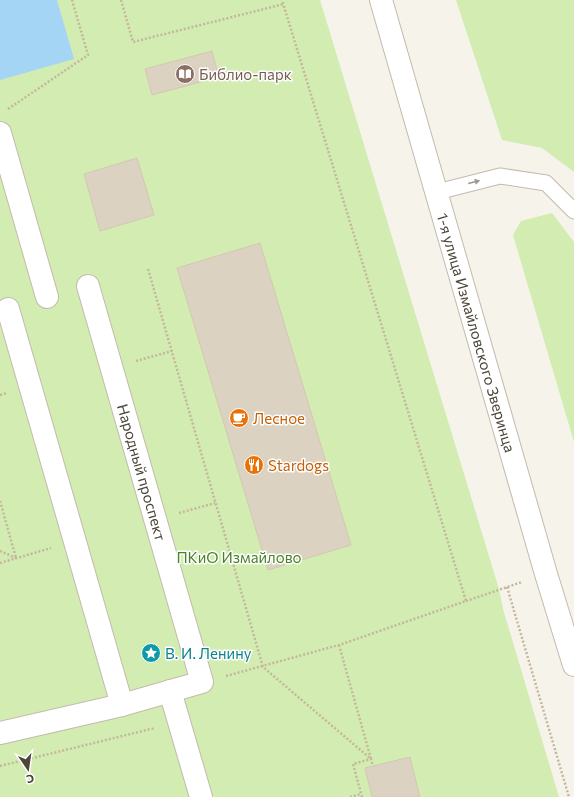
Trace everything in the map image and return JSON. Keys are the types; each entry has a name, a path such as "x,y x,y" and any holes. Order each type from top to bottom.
{"street":[{"name":"1-я улица Измайловского Зверинца","path":"381,0 546,574 574,665"},
{"path":"0,133 47,297"},
{"name":"Народный проспект","path":"88,286 202,682"},
{"path":"8,309 122,705"},
{"path":"0,733 122,705 202,682"},
{"path":"170,691 201,797"}],"lane":[{"path":"437,192 500,176 546,183 574,211"}],"path":[{"path":"6,110 88,55 72,0"},
{"path":"121,0 133,42 284,4"},
{"path":"282,0 466,601"},
{"path":"148,269 263,667 372,759"},
{"path":"112,368 172,351"},
{"path":"0,501 16,558"},
{"path":"155,520 215,503"},
{"path":"0,563 75,542"},
{"path":"0,551 16,558"},
{"path":"507,587 569,797"},
{"path":"202,682 263,667 339,645 498,589"},
{"path":"339,645 373,766"},
{"path":"0,766 159,727"},
{"path":"350,797 362,796 353,764 372,759"}],"green space":[{"name":"ПКиО Измайлово","path":"0,0 320,0 499,589 503,609 559,797 0,797"},
{"path":"456,0 574,0 574,172 542,148 502,140"},
{"path":"552,213 574,242 574,442 513,235 521,221"}],"water":[{"path":"0,0 57,0 74,59 0,80"}],"building":[{"path":"212,51 219,77 152,95 145,69"},
{"path":"137,158 154,215 100,231 84,174"},
{"path":"260,243 351,545 268,570 177,268"},
{"path":"410,757 420,797 372,797 365,768"}],"place":[{"name":"Библио-парк","path":"185,74"},
{"name":"Лесное","path":"239,418"},
{"name":"Stardogs","path":"254,465"},
{"name":"В. И. Ленину","path":"151,653"}]}
